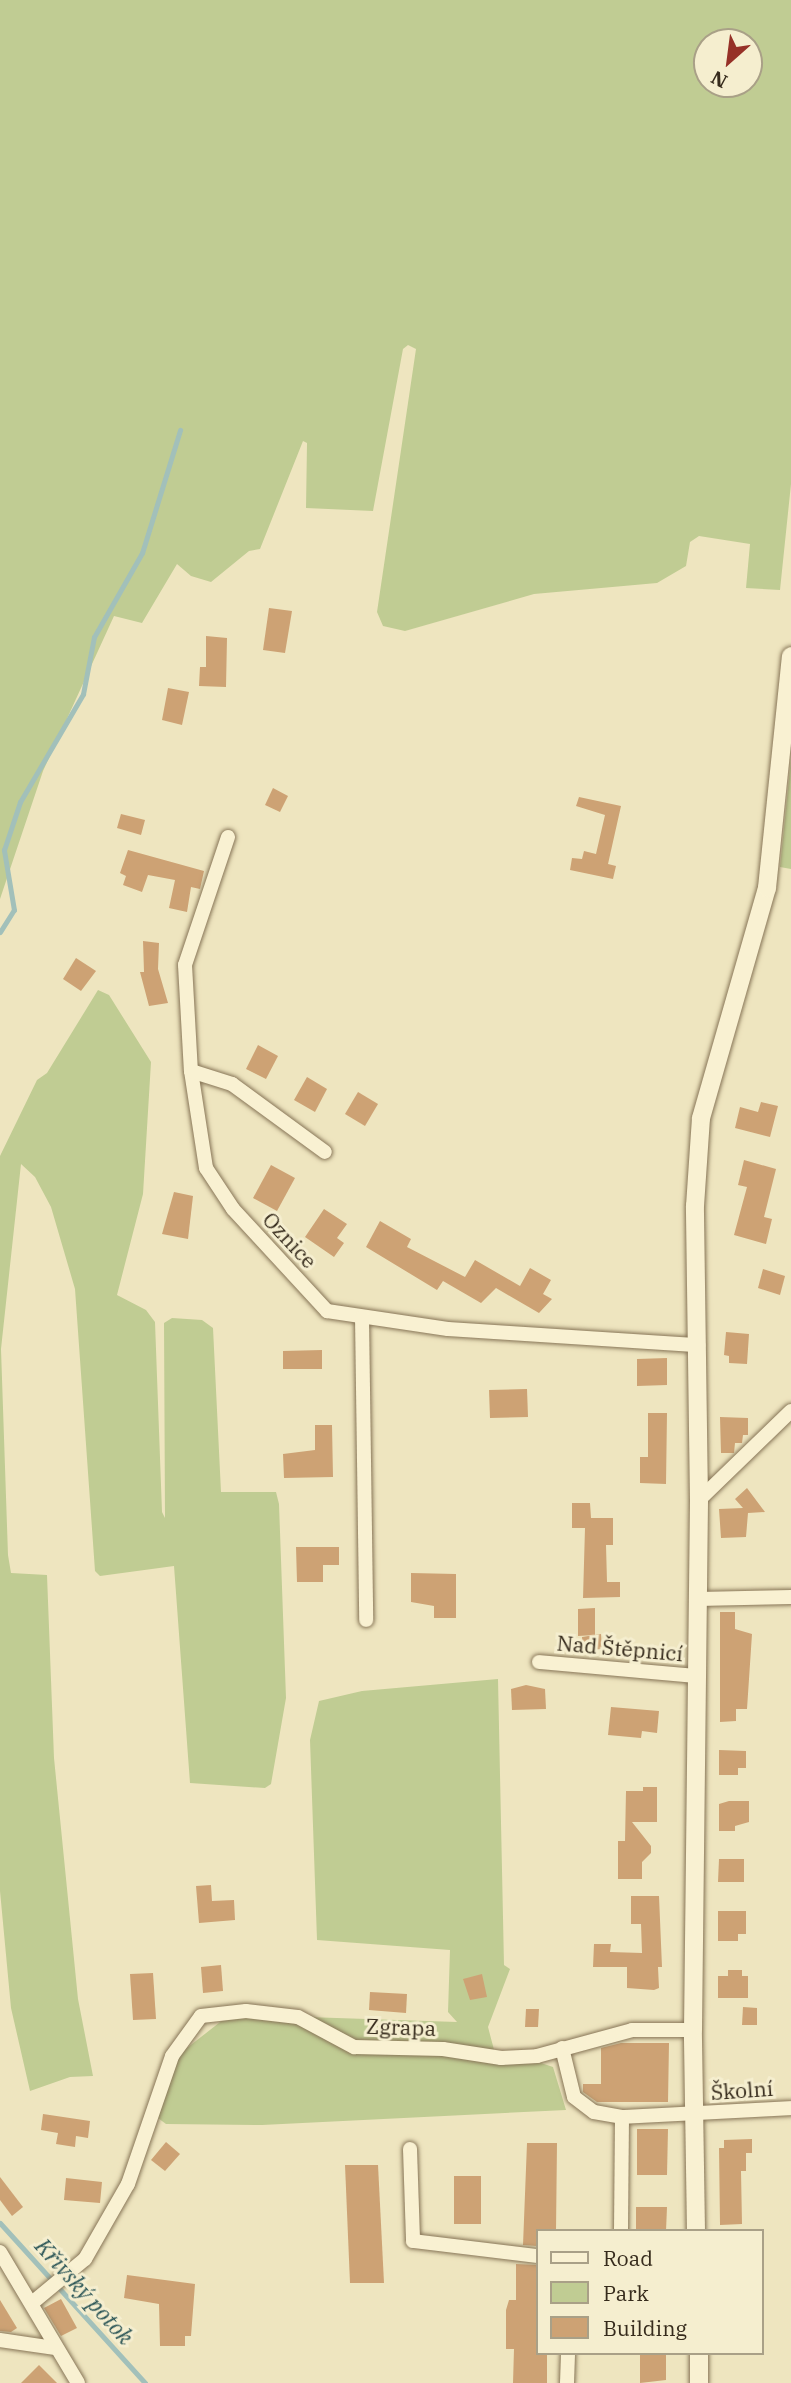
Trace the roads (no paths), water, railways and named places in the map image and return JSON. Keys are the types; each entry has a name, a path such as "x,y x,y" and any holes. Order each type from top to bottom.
{"street":[{"path":"696,2229 693,2030 699,1500 695,1206 701,1118 764,899 791,656"},
{"name":"Oznice","path":"228,837 185,965 191,1071 206,1168 233,1209 327,1311 449,1329 698,1345"},
{"path":"191,1071 232,1084 325,1152"},
{"path":"362,1317 366,1620"},
{"path":"699,1500 791,1411"},
{"path":"698,1600 791,1597"},
{"name":"Nad Štěpnicí","path":"539,1662 697,1676"},
{"name":"Zgrapa","path":"32,2303 57,2285 85,2259 128,2184 172,2056 201,2016 246,2011 298,2017 354,2047 443,2049 501,2058 562,2048 632,2030 693,2030"},
{"name":"Školní","path":"562,2048 574,2097 594,2112 622,2117 791,2108"},
{"path":"621,2229 622,2117"},
{"path":"410,2149 409,2237 422,2245 536,2256"},
{"path":"0,2252 78,2383"},
{"path":"0,2340 55,2348"},
{"path":"567,2383 568,2355"},
{"path":"699,2355 699,2383"}],"waterway":[{"path":"0,932 14,910 4,850 20,802 83,694 94,637 142,553 180,430"},
{"name":"Křivský potok","path":"0,2223 145,2383"}]}
